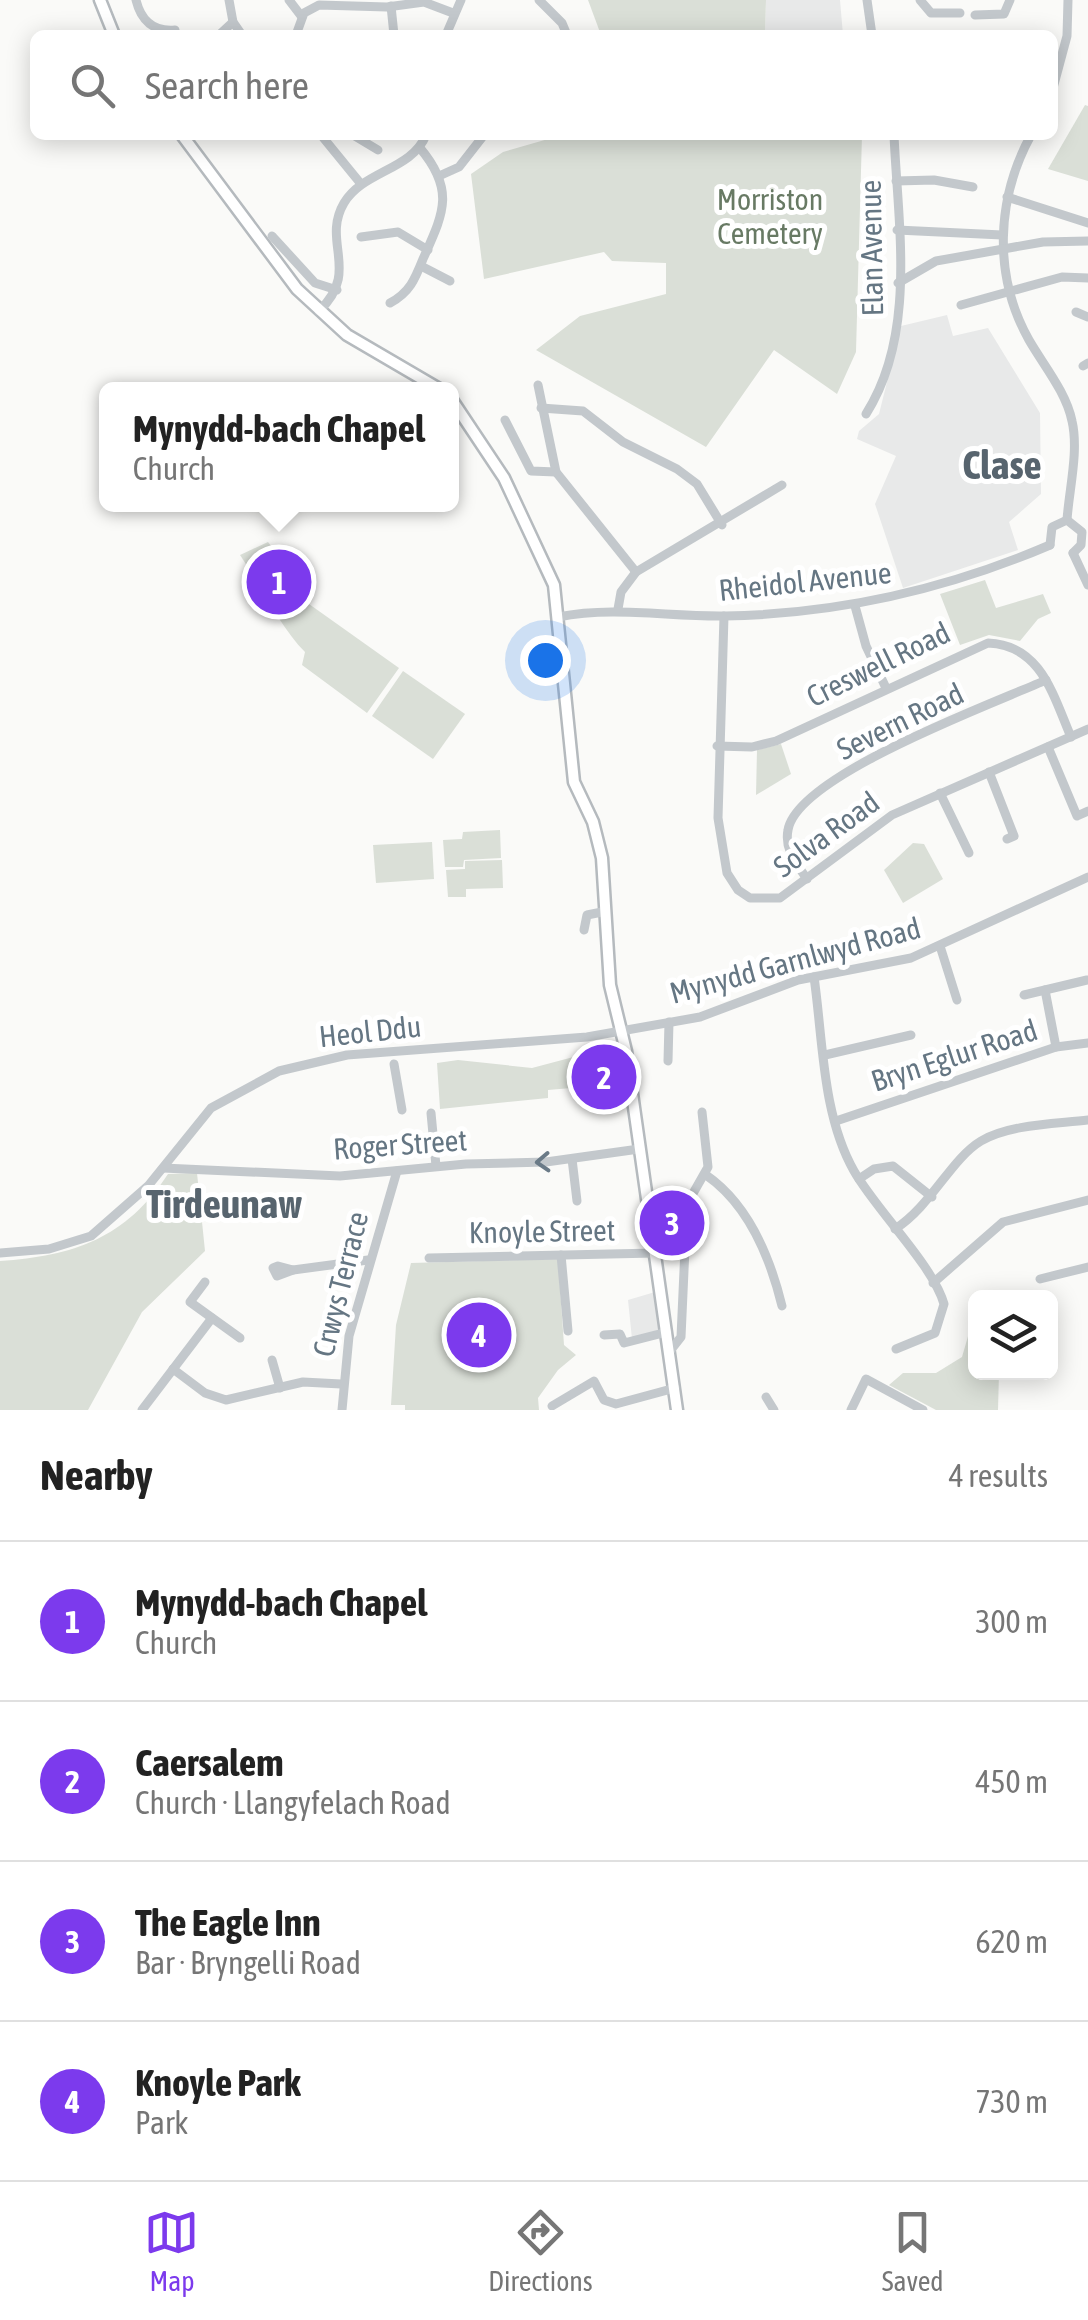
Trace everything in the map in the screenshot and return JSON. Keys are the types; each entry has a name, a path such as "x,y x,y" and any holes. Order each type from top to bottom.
{"main road":[{"path":"100,0 112,30"},
{"path":"186,140 297,289 372,352 426,382"},
{"path":"459,410 504,478 544,556 554,585 574,782 600,844 610,985 622,1032 677,1410"}],"street":[{"path":"136,0 151,26 158,30"},
{"path":"229,0 239,30"},
{"path":"289,0 302,17"},
{"path":"448,30 461,0"},
{"path":"539,0 564,30"},
{"path":"867,0 871,30"},
{"path":"920,0 925,11 948,17 960,14"},
{"path":"980,18 1004,14 1010,0"},
{"path":"1058,58 1068,0"},
{"path":"298,30 302,17 318,4 391,6 433,2 454,13"},
{"path":"391,6 393,30"},
{"path":"225,30 233,22"},
{"path":"329,140 361,184"},
{"path":"361,140 378,150"},
{"path":"319,311 337,290 342,270 337,227 340,210 361,184 420,148 424,140"},
{"path":"439,176 459,166 480,140"},
{"name":"Elan Avenue","path":"866,414 890,363 899,320 894,140"},
{"path":"1029,140 1006,197 1002,234 1018,320 1068,408 1074,442 1067,520"},
{"path":"390,303 406,293 442,221 439,176 420,148"},
{"path":"896,181 934,180 973,186"},
{"path":"1006,197 1088,223"},
{"path":"897,230 1002,234"},
{"path":"362,236 398,232 428,250"},
{"path":"272,236 315,283 337,290"},
{"path":"898,284 936,262 1087,239"},
{"path":"421,266 450,281"},
{"path":"961,305 1062,277 1088,278"},
{"path":"1076,312 1088,318"},
{"path":"538,385 556,472 636,572"},
{"path":"541,408 583,411 622,442 677,469 697,484 722,525"},
{"path":"505,420 531,471 556,472"},
{"path":"1074,442 1088,442"},
{"path":"618,609 621,592 636,572 722,525 782,485"},
{"path":"1067,520 1082,532 1081,545 1073,553 1062,554 1050,545 1052,527 1067,520"},
{"name":"Rheidol Avenue","path":"558,617 618,609 724,616 855,606 940,586 1050,545"},
{"path":"1073,553 1088,585"},
{"path":"855,606 866,646 886,688"},
{"name":"Solva Road","path":"724,616 717,746 718,818 732,884 750,898 773,900 808,879 882,822 1088,729"},
{"name":"Creswell Road","path":"717,746 752,747 776,741 988,642 1020,649 1046,680 1071,737"},
{"name":"Severn Road","path":"808,879 791,856 787,842 792,819 801,806 851,767 1046,680"},
{"path":"1048,747 1077,816 1088,811"},
{"path":"989,772 1014,836 1007,838"},
{"path":"940,794 969,853"},
{"name":"Mynydd Garnlwyd Road","path":"622,1032 700,1017 814,977 890,964 940,946 1088,877"},
{"path":"584,930 587,915 602,912"},
{"path":"940,946 957,1000"},
{"path":"814,977 836,1121 859,1179 944,1304 940,1324 924,1340 896,1349"},
{"path":"1024,995 1086,980"},
{"path":"1046,990 1056,1047"},
{"path":"668,1061 669,1022"},
{"name":"Heol Ddu","path":"0,1253 49,1249 91,1236 132,1203 211,1108 258,1080 298,1065 347,1054 622,1032"},
{"path":"825,1055 911,1035"},
{"name":"Bryn Eglur Road","path":"836,1121 1056,1047 1088,1042"},
{"path":"394,1064 402,1110"},
{"path":"670,1350 681,1336 687,1204 706,1175 702,1112"},
{"path":"431,1113 437,1125 436,1166"},
{"path":"894,1229 932,1197 979,1142 1043,1125 1088,1120"},
{"name":"Roger Street","path":"163,1168 340,1176 572,1159 639,1149"},
{"path":"572,1159 576,1202"},
{"path":"859,1179 874,1168 893,1166 932,1197"},
{"name":"Crwys Terrace","path":"342,1410 342,1384 368,1260 397,1171"},
{"path":"706,1175 736,1198 774,1274 782,1306"},
{"path":"933,1283 1003,1222 1088,1200"},
{"path":"648,1207 687,1204"},
{"name":"Knoyle Street","path":"430,1258 655,1252"},
{"path":"561,1255 568,1331"},
{"path":"293,1270 368,1260"},
{"path":"1040,1280 1088,1267"},
{"path":"205,1282 190,1302 240,1338"},
{"path":"142,1410 212,1318"},
{"path":"604,1335 620,1334 624,1343 666,1332"},
{"path":"272,1360 280,1388"},
{"path":"173,1369 204,1393 226,1400 303,1382 342,1384"},
{"path":"851,1410 866,1379 923,1410"},
{"path":"552,1406 594,1381 604,1400 616,1404 676,1388"},
{"path":"766,1397 774,1410"}],"shaded area":[{"path":"766,0 840,0 843,30 765,30"},
{"path":"947,315 953,336 988,328 1040,413 1041,494 1009,522 1018,550 903,588 875,504 896,456 857,439 859,431 879,414 901,326"},
{"path":"668,1208 683,1210 681,1254 662,1259 654,1213"},
{"path":"655,1292 661,1329 632,1339 628,1300"}],"green space":[{"path":"588,0 766,0 765,30 599,30"},
{"path":"1085,105 1088,106 1088,181 1048,169"},
{"name":"Morriston Cemetery","path":"545,140 862,140 856,352 837,394 774,350 706,447 536,350 580,316 666,294 666,263 612,261 604,252 484,279 471,174 503,152"},
{"path":"268,542 308,594 309,604 399,668 367,713 302,665 305,652 279,619 240,555"},
{"path":"985,580 996,608 1043,594 1051,613 1038,619 1020,641 989,635 960,645 940,594"},
{"path":"403,671 465,714 433,759 372,716"},
{"path":"781,744 791,774 756,795 757,750"},
{"path":"500,830 501,858 464,860 463,867 445,867 443,840 462,839 463,832"},
{"path":"432,842 434,879 376,883 373,845"},
{"path":"913,843 924,844 943,879 903,903 884,870"},
{"path":"502,860 503,888 466,889 466,897 448,897 446,870 465,869 465,861"},
{"path":"611,1047 618,1052 625,1082 619,1084 618,1072 610,1072 608,1056 601,1057 602,1073 594,1073 595,1086 548,1090 548,1098 440,1109 437,1063 458,1060 532,1068"},
{"path":"197,1173 205,1251 142,1312 88,1410 0,1410 0,1261 52,1254 96,1240 134,1214 168,1174"},
{"path":"558,1259 564,1345 576,1355 558,1370 538,1398 539,1410 405,1410 405,1405 391,1405 396,1325 411,1263"},
{"path":"968,1336 968,1380 999,1380 998,1410 936,1410 889,1385 903,1373 936,1373 962,1357"}],"place":[{"name":"Mynydd-bach Chapel","path":"279,582"},
{"name":"Caersalem","path":"604,1077"},
{"name":"The Eagle Inn","path":"672,1223"},
{"name":"Knoyle Park","path":"479,1335"}],"district":[{"name":"Clase","path":"1002,464"},
{"name":"Tirdeunaw","path":"224,1203"}]}
